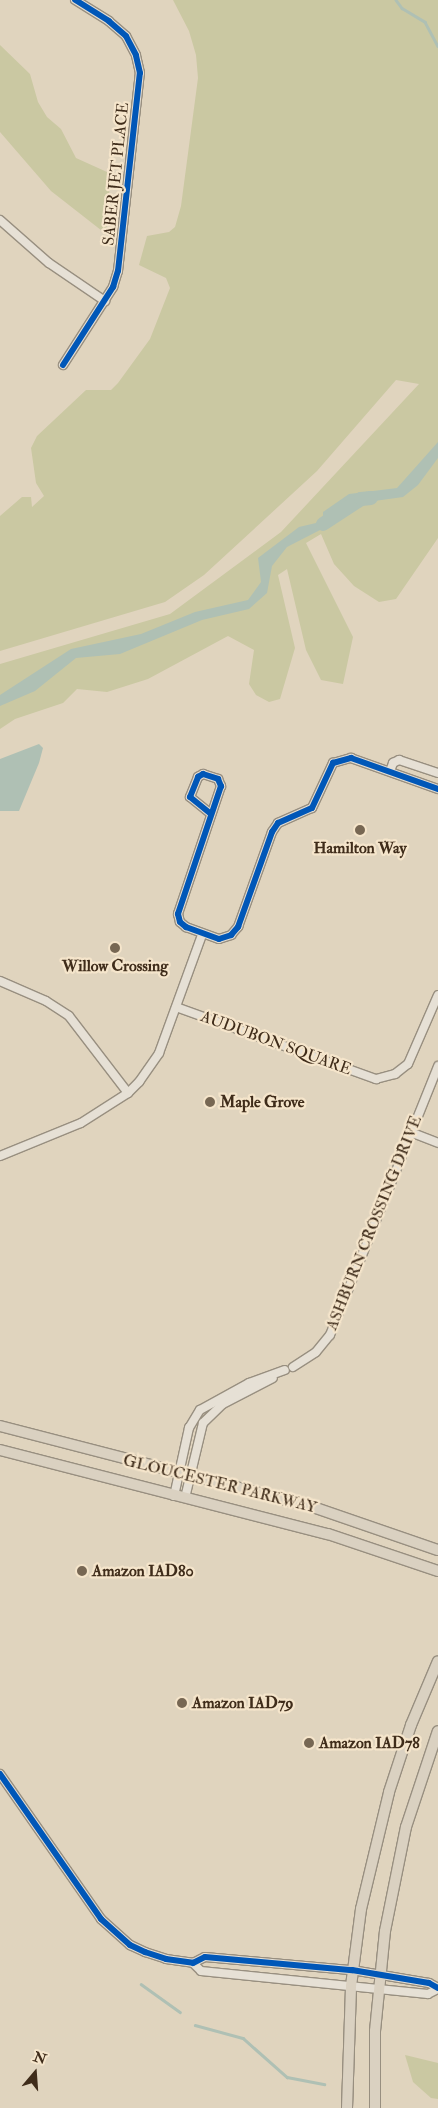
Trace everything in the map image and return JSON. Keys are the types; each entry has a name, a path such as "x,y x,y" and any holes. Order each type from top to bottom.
{"main road":[{"name":"GLOUCESTER PARKWAY","path":"0,1426 340,1515 438,1550"},
{"name":"GLOUCESTER PARKWAY","path":"0,1450 328,1534 438,1570"},
{"path":"347,2108 352,1970 361,1909 378,1832 400,1755 438,1661"},
{"path":"375,2108 379,1975 401,1850 438,1731"}],"street":[{"name":"SABER JET PLACE","path":"63,365 104,301 118,271 140,73 136,55 126,36 109,21 75,0"},
{"path":"0,220 49,263 104,301"},
{"path":"211,814 190,797 198,777 203,774 218,780 221,786 211,814 178,906 180,922 202,935 226,938 238,927 272,832 278,823 312,808 333,764 351,758 438,789"},
{"path":"390,772 393,763 399,760 438,773"},
{"path":"0,1156 81,1123 128,1093 159,1053 202,935"},
{"path":"0,981 58,1007 69,1016 128,1093"},
{"name":"AUDUBON SQUARE","path":"176,1007 376,1080 395,1074 408,1064 438,995"},
{"name":"ASHBURN CROSSING DRIVE","path":"293,1367 316,1352 330,1335 438,1066"},
{"path":"410,1132 438,1143"},
{"path":"174,1496 189,1428 200,1410 249,1383 286,1370 223,1404 208,1416 199,1430 185,1498"},
{"path":"0,1774 83,1896 111,1929 145,1952 166,1960 193,1963 205,1957 352,1970 429,1983 438,1988 428,1994 378,1990 201,1971 193,1963"}],"shaded area":[{"path":"173,0 438,0 438,538 396,599 379,602 354,586 334,564 321,534 306,543 353,637 343,684 321,680 306,650 287,569 278,575 295,648 280,699 269,702 256,695 249,684 254,650 228,636 148,679 107,692 77,689 63,703 15,719 0,729 0,664 170,614 281,532 419,384 396,380 317,471 204,575 165,602 0,651 0,516 22,497 31,497 32,507 44,496 36,483 31,448 37,436 86,390 111,390 118,383 150,339 170,288 166,278 139,265 147,236 169,232 175,227 181,206 198,78 196,55 189,31"},
{"path":"0,45 30,74 38,102 47,117 61,129 76,158 107,172 110,182 106,234 51,191 0,132"},
{"path":"438,442 438,458 418,485 403,497 353,504 322,529 287,547 272,566 267,593 249,609 202,620 120,654 76,658 35,691 0,706 0,695 71,649 141,634 195,612 248,600 261,582 258,558 299,527 316,523 323,518 323,512 349,494 397,488"},
{"path":"39,744 43,748 39,763 19,811 0,811 0,759"},
{"path":"405,2055 438,2063 438,2099 431,2098 413,2082"}],"waterway":[{"path":"396,0 402,8 425,22 438,46"},
{"path":"323,524 361,499 371,498"},
{"path":"141,1984 180,2012"},
{"path":"195,2025 243,2038 287,2077 324,2084"}],"cycle path":[{"path":"63,365 113,287 118,271 140,73 136,55 126,36 109,21 75,0"},
{"path":"211,814 190,797 198,777 203,774 218,779 221,786 178,914 180,922 186,927 219,939 231,935 238,927 272,832 278,823 312,808 333,763 351,758 438,789"},
{"path":"0,1774 101,1919 130,1945 166,1959 193,1963 205,1957 352,1970 429,1983 438,1988"}],"place":[{"name":"Hamilton Way","path":"360,830"},
{"name":"Willow Crossing","path":"115,948"},
{"name":"Maple Grove","path":"210,1102"},
{"name":"Amazon IAD80","path":"82,1571"},
{"name":"Amazon IAD79","path":"182,1703"},
{"name":"Amazon IAD78","path":"309,1743"}]}
